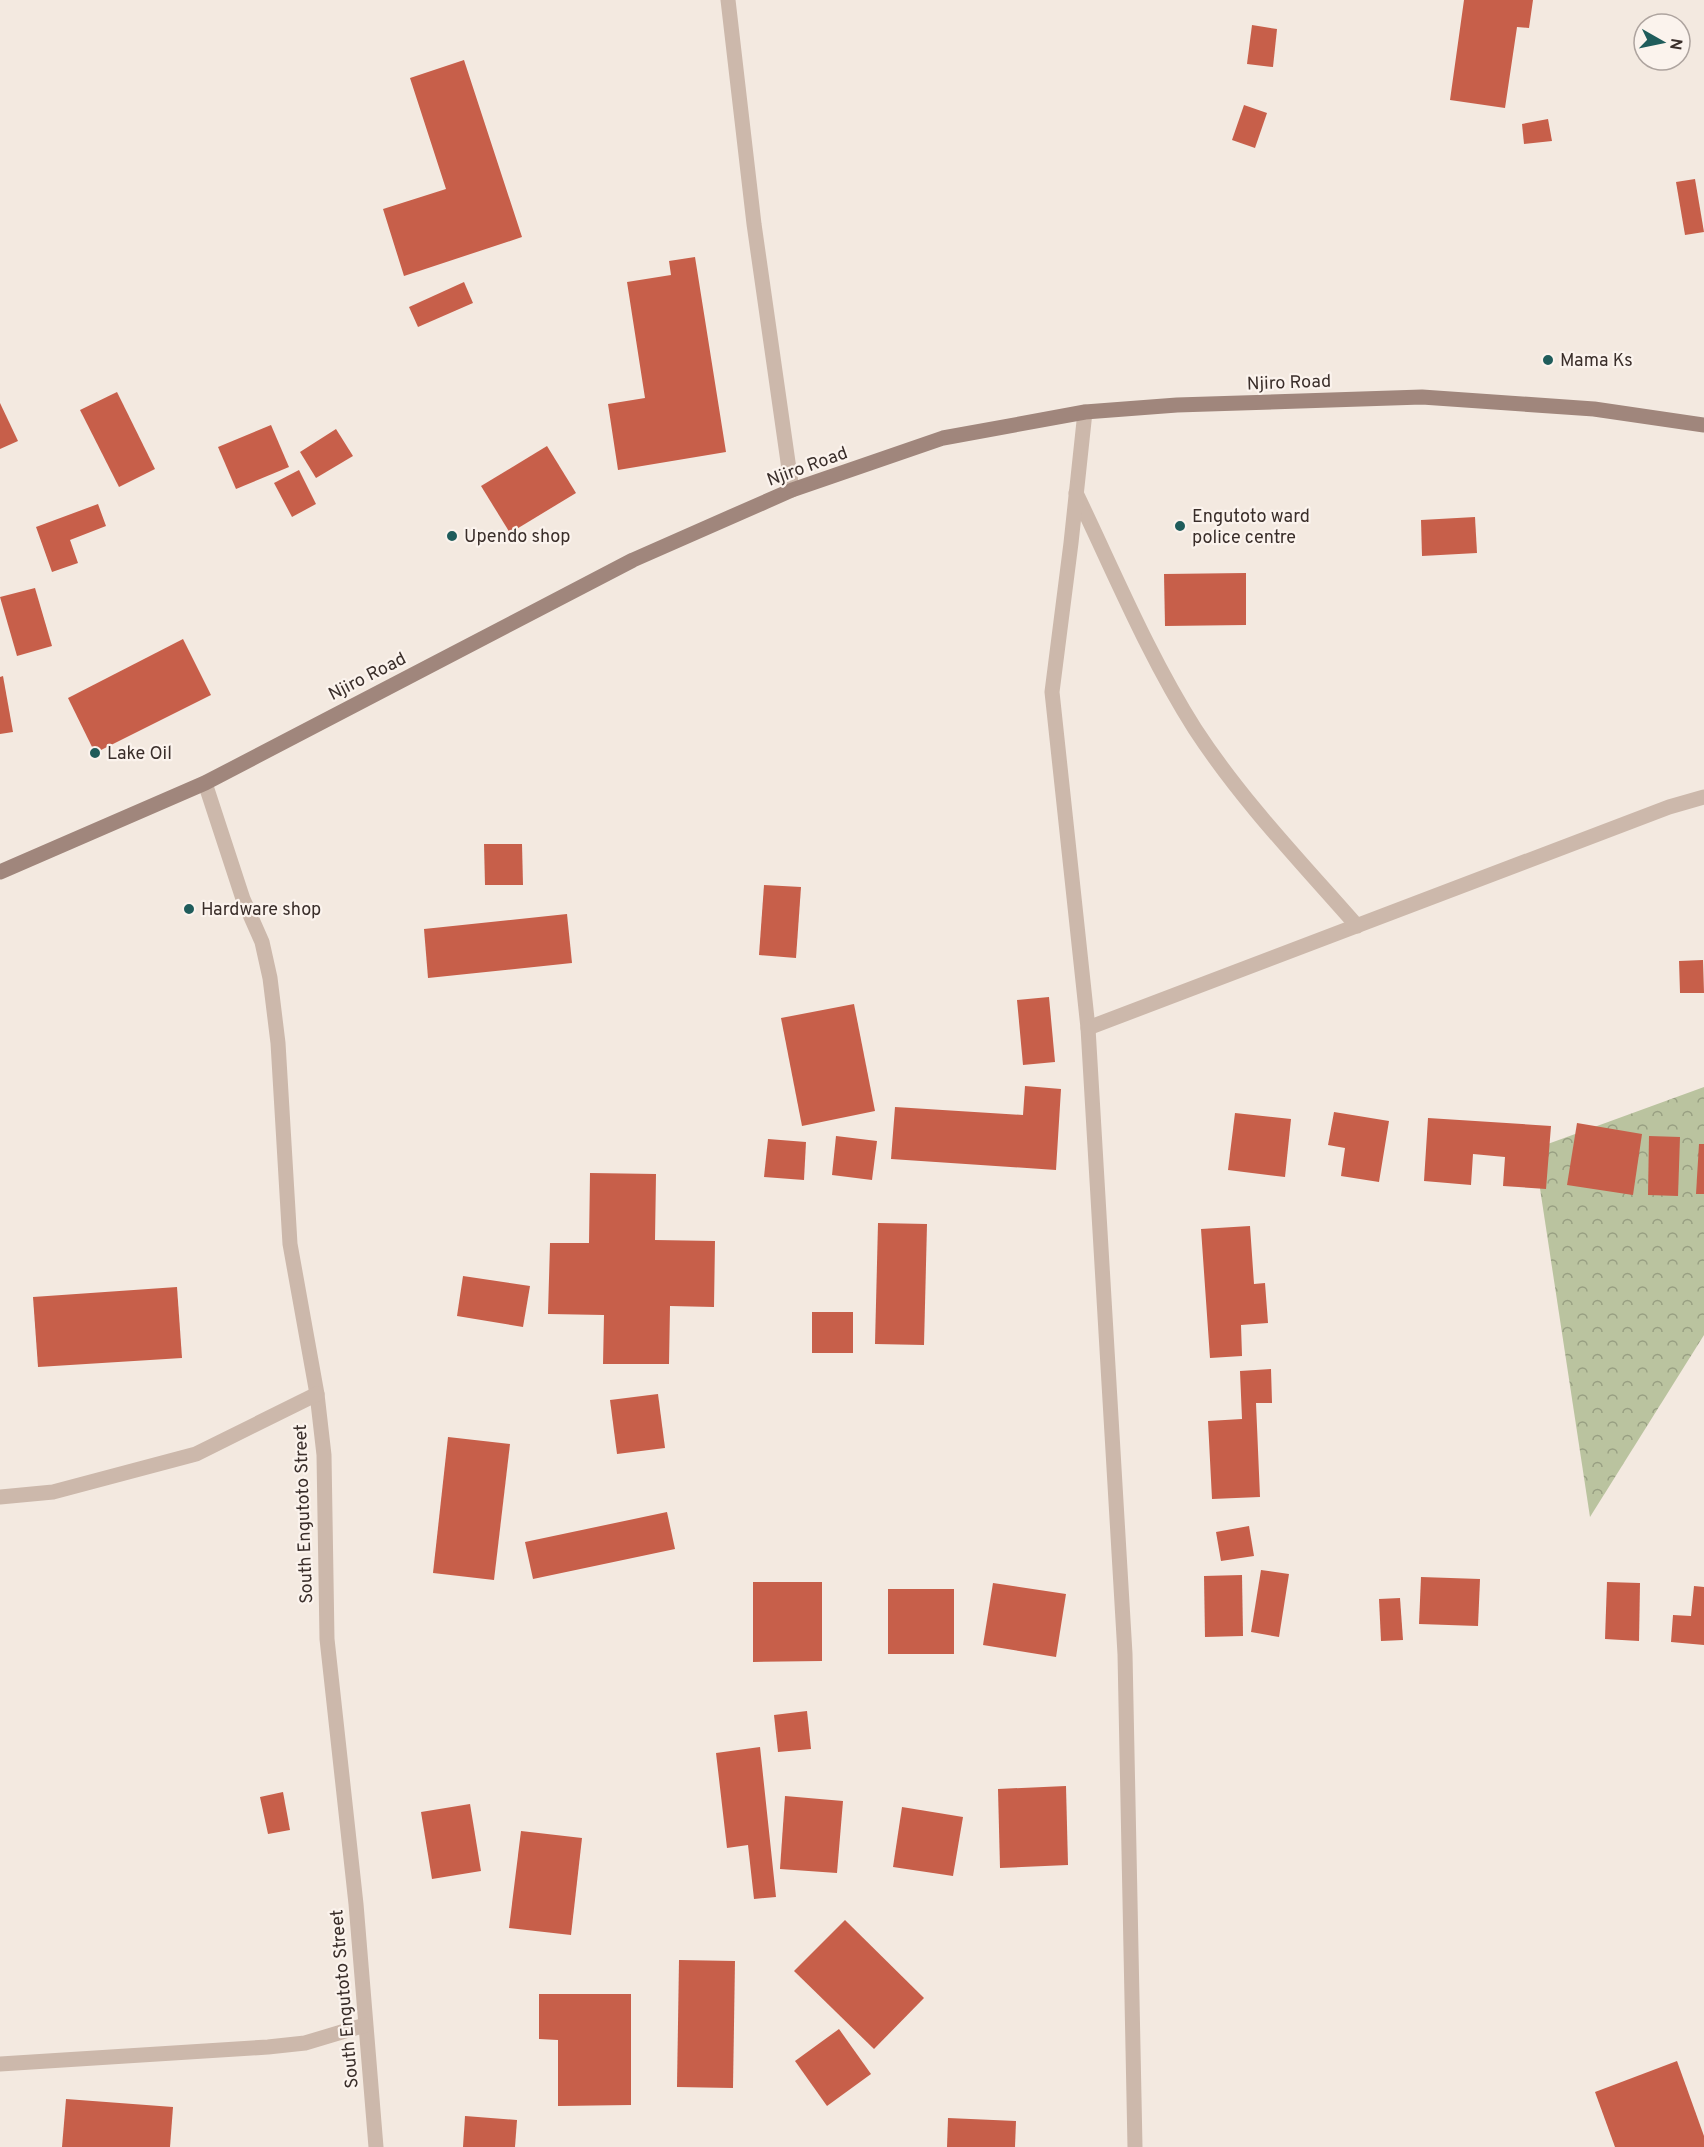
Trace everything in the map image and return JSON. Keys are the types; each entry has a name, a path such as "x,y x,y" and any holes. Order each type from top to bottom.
{"street":[{"path":"728,0 754,224 792,490"},
{"name":"Njiro Road","path":"0,872 205,783 633,560 792,490 943,438 1085,412 1177,405 1422,397 1594,409 1704,425"},
{"path":"1085,412 1052,692 1088,1028 1125,1654 1135,2147"},
{"path":"1076,493 1155,660 1195,728 1242,795 1357,926"},
{"name":"South Engutoto Street","path":"205,783 243,899 262,942 270,978 278,1043 290,1244 317,1394 324,1455 327,1639 356,1904 376,2147"},
{"path":"1088,1028 1669,807 1704,797"},
{"path":"0,1497 53,1492 196,1454 317,1394"},
{"path":"0,2064 268,2047 305,2043 365,2025"}],"green space":[{"path":"1704,1087 1704,1335 1590,1517 1534,1149"}],"building":[{"path":"1464,0 1533,0 1529,28 1517,27 1505,108 1450,100"},
{"path":"1252,25 1277,29 1273,67 1247,64"},
{"path":"464,60 522,237 404,276 383,209 446,189 410,78"},
{"path":"1244,105 1267,113 1255,148 1232,140"},
{"path":"1548,119 1552,141 1524,144 1522,124"},
{"path":"1695,179 1704,232 1685,235 1676,182"},
{"path":"695,257 726,452 618,470 608,404 645,398 627,282 671,275 669,261"},
{"path":"464,282 473,303 418,327 409,307"},
{"path":"117,392 155,469 119,487 80,410"},
{"path":"0,403 18,441 0,449"},
{"path":"271,425 289,467 236,489 218,447"},
{"path":"336,429 353,456 316,478 300,452"},
{"path":"547,446 576,493 510,533 481,486"},
{"path":"299,470 316,504 292,517 274,483"},
{"path":"98,504 106,526 70,540 78,563 52,572 36,527"},
{"path":"1475,517 1477,553 1422,556 1421,520"},
{"path":"1246,573 1246,625 1165,626 1164,574"},
{"path":"35,588 52,646 17,656 0,597"},
{"path":"183,639 211,695 95,753 68,698"},
{"path":"3,676 13,732 0,734 0,677"},
{"path":"484,844 522,844 523,885 485,885"},
{"path":"764,885 801,887 796,958 759,955"},
{"path":"567,914 572,963 428,978 424,929"},
{"path":"1703,960 1704,993 1680,993 1679,961"},
{"path":"1049,997 1055,1062 1023,1065 1017,1000"},
{"path":"854,1004 875,1111 802,1126 781,1018"},
{"path":"1025,1086 1061,1089 1056,1170 891,1159 895,1107 1023,1115"},
{"path":"1334,1112 1389,1121 1379,1182 1341,1176 1345,1148 1328,1145"},
{"path":"1235,1113 1291,1119 1285,1177 1228,1170"},
{"path":"1428,1118 1551,1126 1546,1189 1503,1186 1505,1157 1473,1154 1471,1185 1424,1181"},
{"path":"1577,1123 1642,1134 1633,1195 1567,1185"},
{"path":"836,1136 877,1141 872,1180 832,1175"},
{"path":"1649,1136 1680,1137 1678,1196 1648,1195"},
{"path":"768,1139 806,1142 804,1180 764,1177"},
{"path":"1699,1144 1704,1144 1704,1194 1696,1194"},
{"path":"590,1173 656,1174 655,1240 715,1241 714,1307 670,1306 669,1364 603,1364 604,1315 548,1314 550,1243 589,1243"},
{"path":"878,1223 927,1224 924,1345 875,1344"},
{"path":"1250,1226 1254,1284 1265,1283 1268,1323 1241,1325 1242,1356 1210,1358 1201,1229"},
{"path":"463,1276 530,1286 523,1327 457,1316"},
{"path":"177,1287 182,1358 38,1367 33,1297"},
{"path":"812,1312 853,1312 853,1353 812,1353"},
{"path":"1271,1369 1272,1403 1256,1403 1260,1497 1212,1499 1208,1421 1242,1419 1240,1371"},
{"path":"658,1394 665,1448 617,1454 610,1400"},
{"path":"448,1437 510,1444 494,1580 433,1573"},
{"path":"667,1512 675,1549 533,1579 525,1542"},
{"path":"1249,1526 1254,1556 1221,1561 1216,1532"},
{"path":"1261,1570 1289,1574 1279,1637 1251,1632"},
{"path":"1242,1575 1243,1636 1205,1637 1204,1576"},
{"path":"1421,1577 1480,1579 1478,1626 1419,1624"},
{"path":"753,1582 822,1582 822,1661 753,1662"},
{"path":"1607,1582 1640,1583 1639,1641 1605,1639"},
{"path":"993,1583 1066,1594 1056,1657 983,1645"},
{"path":"1694,1586 1704,1587 1704,1645 1671,1642 1673,1615 1691,1616"},
{"path":"888,1589 954,1589 954,1654 888,1654"},
{"path":"1400,1598 1403,1640 1381,1641 1379,1599"},
{"path":"807,1711 811,1749 778,1752 774,1715"},
{"path":"760,1747 776,1897 754,1899 748,1845 727,1848 716,1753"},
{"path":"1066,1786 1068,1865 1000,1868 998,1789"},
{"path":"283,1792 290,1830 268,1834 260,1797"},
{"path":"785,1796 843,1801 837,1873 780,1869"},
{"path":"470,1804 481,1871 432,1879 421,1812"},
{"path":"902,1807 963,1817 953,1876 893,1867"},
{"path":"521,1831 582,1838 571,1935 509,1928"},
{"path":"845,1920 924,1998 874,2049 794,1971"},
{"path":"679,1960 735,1961 733,2088 677,2087"},
{"path":"539,1994 631,1994 631,2105 558,2106 558,2040 539,2039"},
{"path":"839,2029 871,2074 827,2106 795,2061"},
{"path":"1677,2061 1704,2136 1704,2147 1615,2147 1595,2092"},
{"path":"66,2099 173,2107 170,2147 62,2147"},
{"path":"465,2116 517,2120 515,2147 463,2147"},
{"path":"948,2118 1016,2121 1015,2147 947,2147"}],"place":[{"name":"Mama Ks","path":"1548,360"},
{"name":"Engutoto ward police centre","path":"1180,526"},
{"name":"Upendo shop","path":"452,536"},
{"name":"Lake Oil","path":"95,753"},
{"name":"Hardware shop","path":"189,909"}]}
